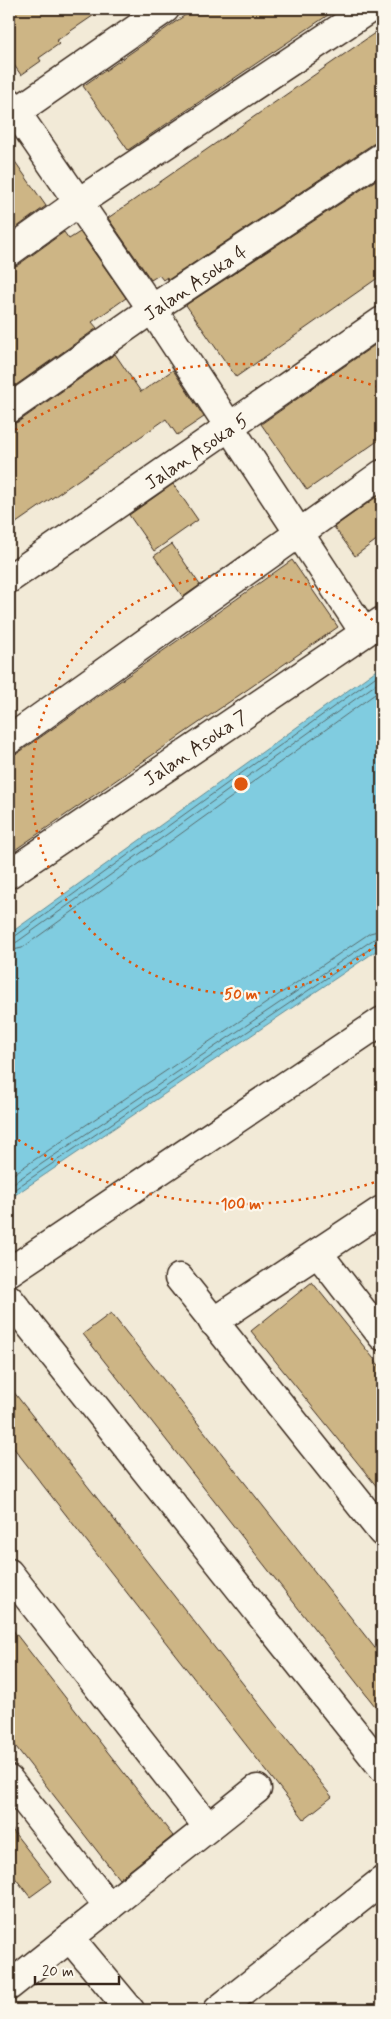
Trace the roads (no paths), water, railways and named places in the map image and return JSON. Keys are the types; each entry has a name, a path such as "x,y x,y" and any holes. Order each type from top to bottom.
{"street":[{"path":"165,9 11,110 79,202 300,532 373,627"},
{"path":"9,252 79,202 370,9"},
{"name":"Jalan Asoka 4","path":"9,409 152,309 382,157"},
{"name":"Jalan Asoka 5","path":"9,579 231,428 382,321"},
{"path":"9,740 382,474"},
{"name":"Jalan Asoka 7","path":"9,874 373,627"},
{"path":"9,1272 382,1021"},
{"path":"213,1322 382,1210"},
{"path":"318,1253 382,1336"},
{"path":"179,1278 213,1322 379,1522"},
{"path":"9,1299 382,1767"},
{"path":"9,1574 208,1827"},
{"path":"9,1780 108,1907"},
{"path":"9,1986 257,1789"},
{"path":"218,2010 382,1881"},
{"path":"70,1938 130,2010"}],"water":[{"path":"382,666 382,947 9,1199 9,934"}]}
